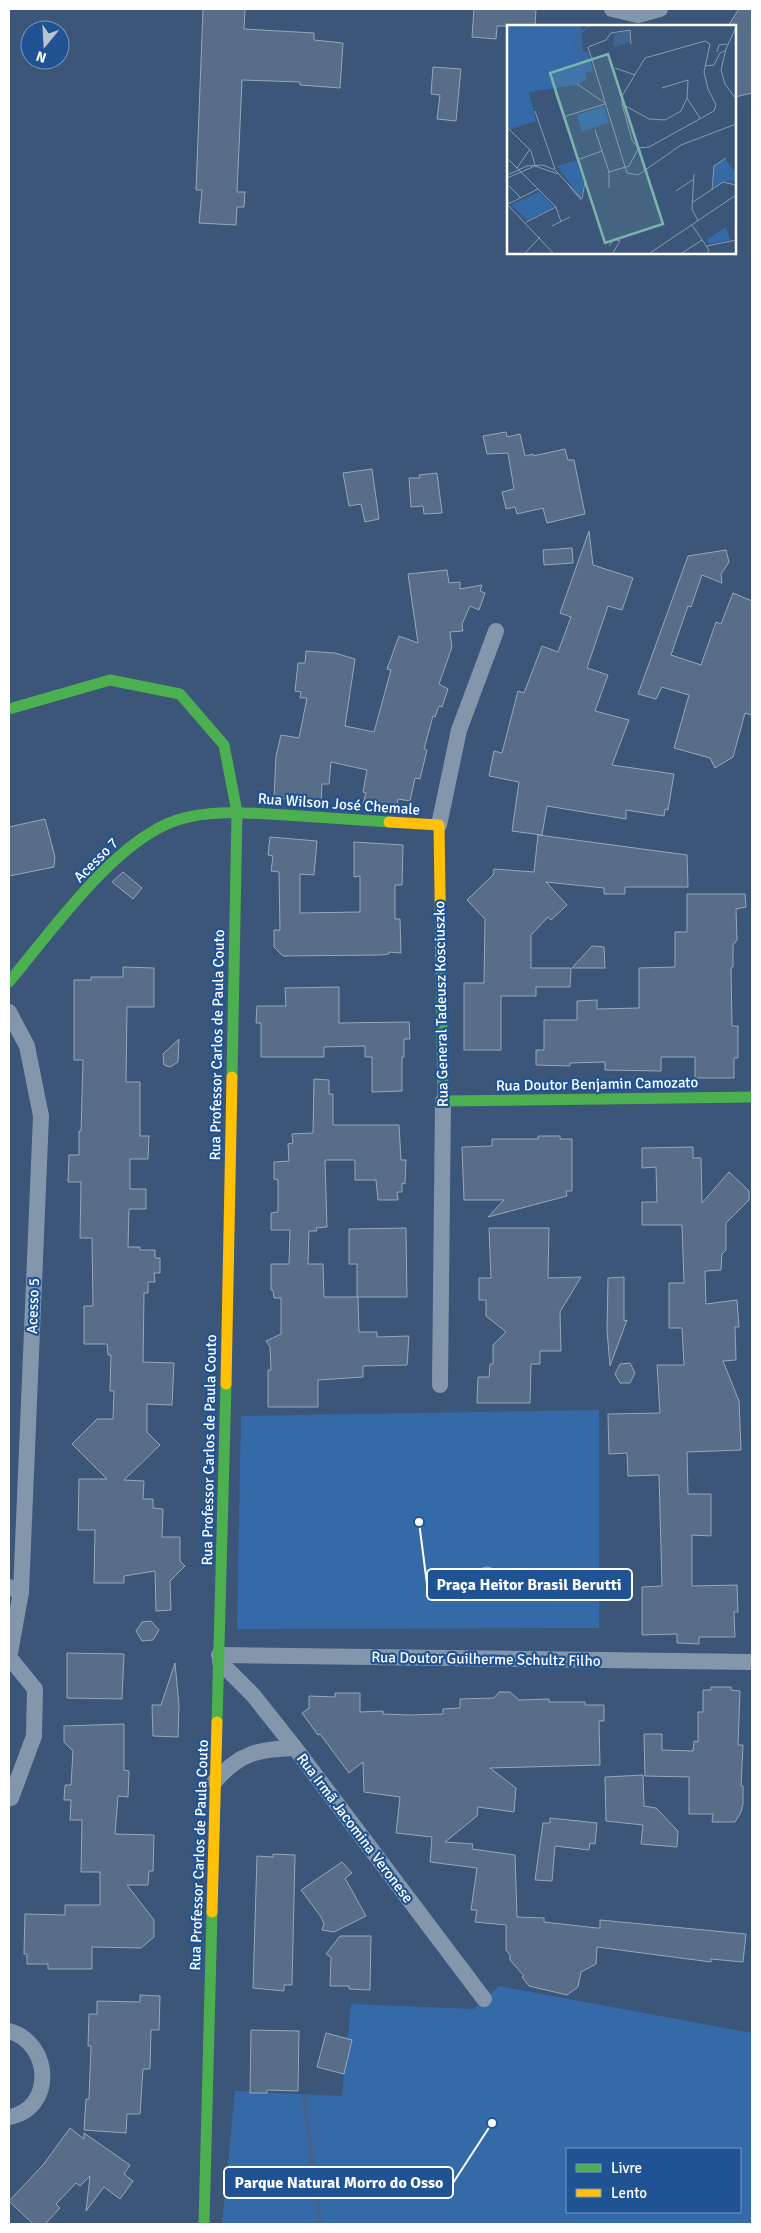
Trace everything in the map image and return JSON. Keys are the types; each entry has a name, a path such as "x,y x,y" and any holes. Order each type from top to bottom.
{"street":[{"path":"612,9 638,15 660,9"},
{"name":"Rua General Tadeusz Kosciuszko","path":"440,1384 443,1101 439,825 459,730 496,631"},
{"name":"Rua Professor Carlos de Paula Couto","path":"9,709 110,680 180,694 224,745 237,812 220,1658 215,1781 204,2224"},
{"name":"Rua Wilson José Chemale","path":"237,812 439,825"},
{"name":"Acesso 7","path":"9,982 92,884 144,835 171,822 209,814 237,812"},
{"name":"Acesso 5","path":"9,1012 27,1046 41,1116 15,1589 9,1658"},
{"name":"Rua Doutor Benjamin Camozato","path":"443,1101 752,1097"},
{"path":"9,1658 35,1689 34,1736 10,1798"},
{"name":"Rua Doutor Guilherme Schultz Filho","path":"220,1658 752,1662"},
{"name":"Rua Irmã Jacomina Veronese","path":"220,1658 253,1695 295,1748 484,1999"},
{"path":"215,1781 230,1764 250,1753 271,1748 295,1748"},
{"path":"9,2031 18,2034 31,2043 39,2056 43,2071 42,2086 35,2100 25,2110 9,2117"}],"shaded area":[{"path":"599,1410 599,1628 237,1629 241,1416"},
{"path":"499,1986 752,2033 752,2224 222,2224 235,2091 342,2096 351,2004 474,2009"}],"building":[{"path":"203,9 245,9 244,29 314,33 314,40 343,43 340,88 300,85 300,82 242,80 237,192 245,192 244,207 237,207 236,225 199,223 202,190 196,190"},
{"path":"474,9 536,9 535,25 497,26 496,39 472,37"},
{"path":"739,9 752,9 752,93 736,97 736,25 729,25"},
{"path":"433,67 461,69 456,121 437,119 440,95 431,94"},
{"path":"506,432 507,437 520,434 525,456 565,449 568,460 574,460 585,514 547,523 543,508 517,514 515,507 506,509 502,492 514,489 508,453 487,454 483,436"},
{"path":"372,469 379,519 365,522 361,504 349,506 343,473"},
{"path":"437,473 442,513 424,514 423,506 411,507 409,478 420,478 419,475"},
{"path":"589,531 593,565 633,578 622,610 608,606 587,668 608,675 595,711 629,720 612,765 674,774 668,810 665,809 664,816 626,810 626,819 547,806 542,835 512,831 519,782 489,776 494,751 502,753 518,691 524,693 542,646 558,652 571,617 560,613"},
{"path":"572,548 573,563 544,565 543,550"},
{"path":"726,550 729,562 721,574 722,583 702,575 691,607 688,606 671,655 701,665 716,622 721,624 733,593 752,601 752,715 745,713 733,757 715,768 710,758 674,748 689,695 662,687 656,699 638,694 688,556"},
{"path":"447,570 449,583 460,582 460,589 482,585 480,591 485,593 479,610 470,606 462,624 463,631 450,632 452,647 439,684 448,689 442,707 439,706 435,717 433,716 424,749 427,750 420,779 415,778 410,801 398,799 396,809 363,804 366,793 363,792 367,770 331,762 329,784 322,784 321,802 274,798 276,756 281,735 299,738 307,698 300,698 301,692 295,691 298,663 305,663 306,651 335,653 355,659 345,726 374,732 391,670 387,669 399,636 418,643 408,574"},
{"path":"45,819 55,857 54,867 9,876 9,827"},
{"path":"538,835 687,855 688,887 625,887 625,894 604,894 604,888 546,882 567,905 551,920 548,917 531,935 531,968 571,968 570,987 536,987 536,996 501,996 501,1050 464,1050 464,983 484,983 485,919 467,900 493,875 494,869 534,872"},
{"path":"270,837 317,841 314,875 300,874 300,913 360,912 360,876 354,877 354,842 403,845 402,885 395,885 395,919 400,919 401,953 283,956 274,947 274,930 280,930 279,872 271,871 273,856 268,855"},
{"path":"123,872 142,888 133,899 112,882"},
{"path":"687,894 745,894 746,907 736,909 737,940 733,945 733,967 731,968 732,1026 738,1026 738,1058 734,1058 734,1078 695,1078 695,1057 661,1057 661,1071 605,1070 605,1062 570,1063 570,1066 536,1065 536,1050 544,1050 544,1020 577,1020 577,1001 597,1000 597,1009 639,1008 639,968 675,967 675,932 687,932"},
{"path":"592,946 604,947 605,968 572,968"},
{"path":"123,967 154,968 154,1007 127,1007 126,1082 140,1082 140,1136 149,1136 148,1159 130,1159 130,1189 146,1189 146,1209 129,1209 128,1247 140,1247 140,1250 155,1250 155,1258 160,1258 160,1273 154,1273 155,1282 148,1282 148,1293 144,1293 143,1362 174,1363 172,1405 147,1404 147,1432 160,1445 124,1480 144,1481 143,1499 153,1499 153,1508 163,1509 162,1537 180,1537 180,1561 185,1566 170,1581 171,1610 156,1611 155,1571 124,1576 124,1583 94,1583 95,1530 78,1530 79,1479 107,1479 72,1444 97,1419 113,1419 114,1391 110,1391 111,1355 108,1355 107,1344 84,1344 84,1306 93,1306 92,1238 80,1238 81,1182 68,1182 69,1155 79,1155 79,1131 81,1131 83,1060 74,1060 74,980 91,980 91,977 123,977"},
{"path":"339,987 339,1023 409,1022 410,1039 404,1039 404,1057 402,1057 402,1091 372,1092 372,1057 365,1057 365,1046 324,1047 324,1057 261,1057 261,1023 256,1023 257,1006 286,1006 285,988"},
{"path":"179,1039 178,1062 170,1067 164,1065 163,1054"},
{"path":"314,1079 329,1080 329,1094 333,1094 333,1125 399,1125 401,1160 406,1160 405,1184 402,1183 402,1192 397,1192 398,1200 378,1200 376,1180 355,1180 355,1160 325,1160 327,1227 316,1228 317,1231 309,1231 308,1264 323,1264 324,1297 358,1297 359,1332 377,1332 377,1337 409,1336 407,1365 363,1366 363,1377 318,1380 318,1407 268,1407 268,1370 271,1370 270,1347 266,1341 281,1334 281,1298 274,1298 273,1290 271,1290 271,1264 289,1264 290,1230 271,1230 271,1213 278,1212 278,1180 274,1179 274,1162 289,1161 288,1144 293,1143 292,1134 313,1133"},
{"path":"538,1136 560,1136 560,1139 572,1139 572,1191 566,1191 567,1196 488,1217 504,1200 464,1200 462,1147 492,1146 492,1139 538,1139"},
{"path":"693,1147 693,1158 701,1158 702,1203 729,1172 749,1191 749,1200 726,1223 726,1250 722,1254 721,1270 705,1271 706,1304 737,1300 739,1327 735,1327 736,1360 723,1361 739,1401 741,1450 687,1452 688,1494 711,1494 711,1536 692,1535 692,1586 737,1585 738,1612 734,1612 735,1637 699,1637 699,1644 677,1643 677,1634 642,1635 642,1587 662,1586 659,1475 628,1476 627,1453 609,1454 608,1414 660,1413 657,1365 684,1365 682,1328 669,1328 669,1283 684,1283 682,1225 642,1225 642,1202 657,1202 656,1167 642,1168 642,1148"},
{"path":"406,1228 407,1297 357,1297 357,1264 349,1264 349,1229"},
{"path":"489,1228 549,1228 548,1278 581,1277 560,1312 561,1351 540,1351 540,1364 531,1364 530,1403 477,1403 478,1377 489,1377 490,1364 493,1364 493,1345 506,1332 486,1316 486,1300 479,1300 479,1278 491,1278"},
{"path":"624,1277 624,1321 627,1320 610,1366 607,1330 608,1278"},
{"path":"630,1363 635,1373 630,1383 620,1383 615,1374 620,1364"},
{"path":"487,1567 493,1570 496,1576 493,1582 487,1585 481,1582 478,1576 481,1570"},
{"path":"151,1621 159,1630 153,1640 142,1641 136,1631 142,1622"},
{"path":"67,1653 124,1654 122,1699 67,1698"},
{"path":"175,1663 179,1705 178,1737 153,1736 152,1705 161,1705"},
{"path":"711,1687 731,1687 731,1690 740,1691 738,1745 743,1745 741,1786 743,1786 743,1804 735,1822 712,1822 713,1814 689,1814 689,1777 645,1776 644,1734 662,1734 662,1750 693,1751 694,1741 698,1742 698,1712 703,1712 703,1690 711,1690"},
{"path":"499,1692 510,1692 519,1700 549,1699 549,1702 585,1702 585,1705 604,1705 604,1721 599,1721 600,1765 490,1768 516,1788 514,1812 478,1807 477,1816 445,1842 473,1844 472,1849 515,1855 517,1917 544,1918 544,1922 597,1928 600,1928 600,1920 746,1934 743,1962 711,1959 711,1962 597,1947 596,1964 581,1972 578,1987 567,1995 529,1986 522,1977 524,1976 510,1960 510,1955 506,1950 506,1925 475,1922 477,1910 471,1910 477,1868 430,1862 432,1837 396,1833 400,1797 364,1792 363,1762 349,1773 302,1713 309,1708 309,1696 335,1697 335,1693 360,1693 360,1712 383,1711 383,1714 410,1715 443,1714 443,1709 460,1708 460,1699 494,1698"},
{"path":"124,1724 124,1770 129,1771 128,1797 118,1796 115,1834 154,1835 153,1871 149,1871 148,1885 127,1885 154,1920 154,1937 141,1948 92,1947 92,1969 48,1969 48,1964 27,1964 27,1954 24,1954 25,1914 65,1915 65,1905 100,1905 100,1872 81,1872 82,1820 70,1820 71,1800 64,1800 65,1785 71,1785 73,1751 64,1742 64,1726"},
{"path":"643,1775 644,1806 656,1808 678,1831 677,1847 641,1844 643,1825 606,1821 605,1777"},
{"path":"550,1818 597,1823 595,1844 590,1843 589,1850 555,1846 552,1881 535,1880 543,1823 550,1823"},
{"path":"273,1854 295,1855 292,1985 284,1985 284,1991 253,1988 257,1856 273,1857"},
{"path":"342,1862 352,1873 345,1878 366,1916 334,1932 322,1930 324,1924 321,1917 301,1890"},
{"path":"340,1936 371,1936 370,1990 349,1989 349,1986 330,1986 331,1957 326,1954"},
{"path":"140,1995 160,1996 159,2030 151,2030 150,2069 143,2069 140,2114 127,2114 126,2133 84,2130 86,2099 89,2099 91,2046 88,2046 89,2014 97,2014 97,2001 140,2002"},
{"path":"251,2030 299,2031 298,2091 267,2090 267,2093 250,2093"},
{"path":"326,2033 352,2040 344,2074 317,2067"},
{"path":"70,2128 84,2139 84,2133 130,2165 124,2174 133,2181 120,2199 104,2187 86,2211 90,2176 80,2186 76,2183 56,2204 60,2208 45,2224 33,2224 9,2201 43,2165"}],"waterway":[{"path":"304,2098 320,2224"}],"traffic: fast":[{"path":"9,709 110,680 180,694 224,745 237,812 232,1077"},
{"path":"9,982 64,914 107,867 130,847 153,831 177,820 204,814 231,813 389,822"},
{"path":"441,959 443,1101 752,1097"},
{"path":"217,1722 226,1384"},
{"path":"204,2224 212,1912"}],"traffic: slow":[{"path":"389,822 439,825 441,959"},
{"path":"226,1384 232,1077"},
{"path":"212,1912 217,1722"}],"place":[{"name":"Praça Heitor Brasil Berutti","path":"419,1522"},
{"name":"Parque Natural Morro do Osso","path":"492,2123"}]}
